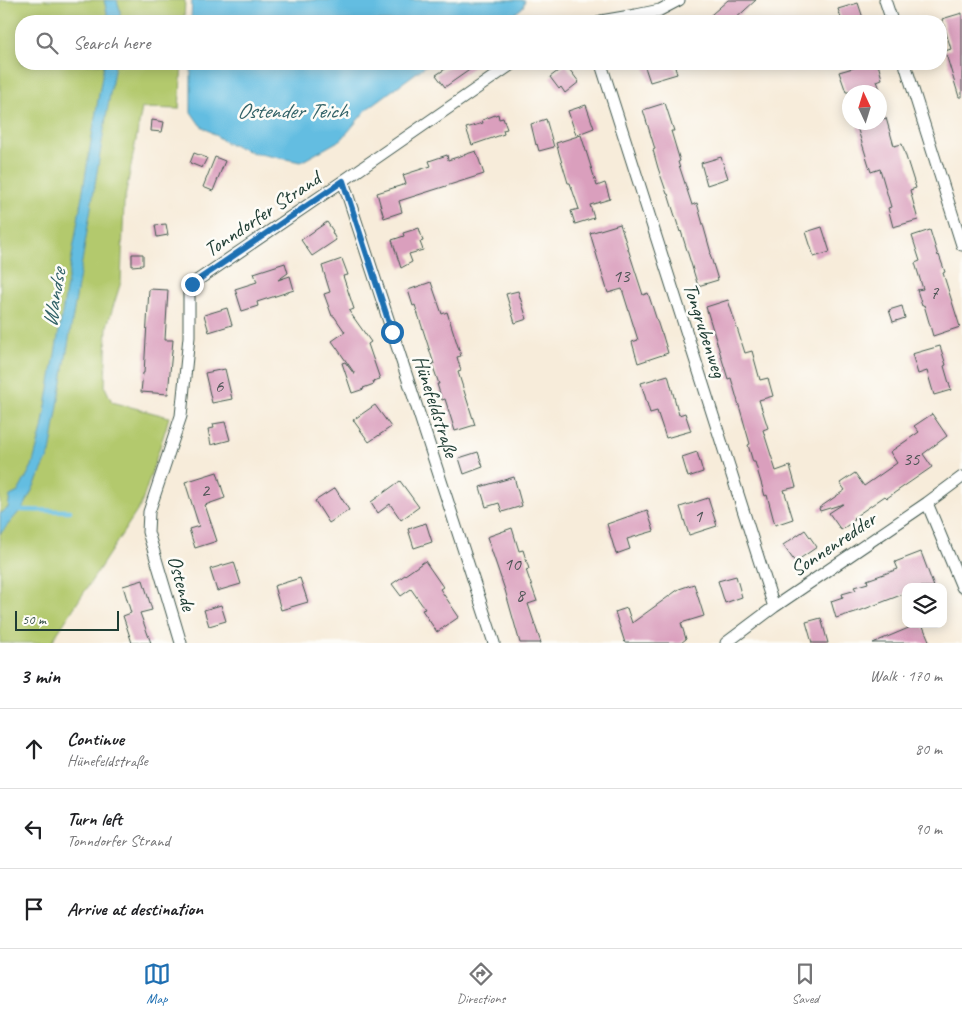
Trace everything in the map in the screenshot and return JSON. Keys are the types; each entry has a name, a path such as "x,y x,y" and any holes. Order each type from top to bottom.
{"street":[{"path":"636,15 660,10 679,0"},
{"path":"885,0 890,15"},
{"name":"Tonndorfer Strand","path":"148,532 149,512 181,416 189,337 189,293 192,284 503,70"},
{"name":"Tongrubenweg","path":"603,70 774,607"},
{"path":"907,70 962,245"},
{"name":"Hünefeldstraße","path":"343,181 494,643"},
{"name":"Sonnenredder","path":"726,643 774,607 962,477"},
{"path":"927,503 962,587"},
{"name":"Ostende","path":"148,532 181,643"}],"green space":[{"path":"0,0 185,0 184,15 15,15 15,70 182,70 179,109 142,108 124,203 121,282 107,326 105,387 112,402 169,417 166,428 141,505 51,643 0,643"}],"water":[{"path":"104,0 117,0 120,15 108,15"},
{"path":"192,0 525,0 523,7 513,15 191,15"},
{"path":"103,70 114,70 50,453 25,505 0,534 0,514 8,508 10,496 18,492 32,466 42,429"},
{"name":"Ostender Teich","path":"191,70 420,70 367,109 342,139 301,162 254,153 227,143 200,125 191,112"}],"building":[{"path":"728,0 756,0 740,15 711,15"},
{"path":"858,3 862,15 840,15 838,9"},
{"path":"962,13 962,97 959,97 947,58 947,50 951,49 947,36 947,18"},
{"path":"444,70 469,70 445,87 436,75"},
{"path":"559,70 570,70 579,82 565,93 561,87 559,89 550,77"},
{"path":"646,70 676,70 677,74 650,82"},
{"path":"846,70 880,70 882,79 877,81 878,85 844,85 839,72"},
{"path":"665,103 674,131 671,131 680,161 678,162 692,205 697,203 718,280 698,286 681,231 658,168 653,150 655,149 643,110"},
{"path":"586,105 594,128 576,135 568,111"},
{"path":"498,114 499,119 503,118 507,129 503,130 504,134 472,145 466,128 483,123 482,120"},
{"path":"546,119 554,147 539,151 531,124"},
{"path":"152,120 164,122 162,132 151,131"},
{"path":"887,122 894,146 902,144 916,188 910,190 918,220 893,227 888,208 891,207 880,169 871,172 858,130 887,130"},
{"path":"581,135 597,186 605,183 610,199 590,205 594,218 575,224 571,211 579,209 570,183 568,183 556,143"},
{"path":"476,151 484,174 399,201 402,212 384,218 377,193 406,184 403,175 431,166 429,161 447,155 448,160"},
{"path":"194,153 207,158 202,168 190,163"},
{"path":"215,157 225,161 213,191 203,187"},
{"path":"721,157 728,178 707,185 701,163"},
{"path":"327,222 336,240 312,256 301,240"},
{"path":"166,224 168,235 157,237 155,225"},
{"path":"620,224 643,295 648,293 668,353 638,363 632,342 638,340 622,289 608,293 590,233"},
{"path":"822,227 830,252 814,257 806,232"},
{"path":"419,228 423,241 420,242 423,250 409,254 412,262 401,268 392,240 404,236 403,233"},
{"path":"930,230 945,272 943,273 960,327 933,336 924,305 922,306 917,290 923,289 915,263 920,261 912,236"},
{"path":"132,254 143,254 143,265 132,266"},
{"path":"342,259 348,275 343,276 354,309 349,311 371,342 368,344 380,379 373,381 374,384 364,389 352,393 342,363 345,362 355,374 332,341 345,332 334,316 332,316 324,294 330,292 322,266"},
{"path":"285,263 288,273 278,280 290,276 294,290 257,302 258,306 242,311 235,289 257,282 254,273"},
{"path":"431,282 442,314 447,312 461,356 457,357 461,371 458,372 475,425 455,431 445,399 442,400 432,364 434,364 415,305 413,306 408,290"},
{"path":"149,289 168,290 165,340 173,340 168,394 141,392 144,373"},
{"path":"518,291 527,319 515,323 506,294"},
{"path":"728,300 745,353 752,351 760,380 768,378 773,396 759,400 768,428 763,430 776,471 790,466 796,487 784,490 793,519 775,525 767,495 765,496 755,462 753,462 748,445 750,444 731,378 728,379 706,307"},
{"path":"902,306 905,318 893,322 889,310"},
{"path":"227,308 232,325 209,332 204,315"},
{"path":"940,346 951,390 934,395 927,371 918,374 912,354"},
{"path":"225,369 232,399 212,403 205,373"},
{"path":"668,375 679,415 685,413 691,431 666,438 657,411 650,413 641,383"},
{"path":"375,405 391,427 369,442 353,420"},
{"path":"932,414 947,436 923,454 932,467 887,498 885,496 853,518 855,520 841,530 829,513 843,504 820,511 819,508 845,490 840,483 855,473 864,486 897,463 890,452 919,432 914,426"},
{"path":"225,422 230,440 211,445 208,429 214,428 213,424"},
{"path":"478,452 483,467 464,474 459,458"},
{"path":"697,452 703,472 688,477 682,457"},
{"path":"217,472 225,498 205,505 217,541 195,548 189,529 199,526 185,482"},
{"path":"514,477 522,506 502,512 499,503 486,507 480,487"},
{"path":"400,481 419,507 401,520 390,504 378,513 371,502"},
{"path":"335,488 349,510 329,523 315,501"},
{"path":"708,498 717,526 689,535 680,507"},
{"path":"647,510 654,531 627,539 630,549 616,554 607,524"},
{"path":"426,523 432,542 414,548 408,529"},
{"path":"512,528 519,551 523,550 529,569 526,570 537,601 528,604 541,643 520,643 487,537"},
{"path":"805,530 817,547 795,562 783,545"},
{"path":"921,552 933,583 902,583 902,595 836,618 831,601 843,597 842,594 856,590 854,587 868,583 867,580 898,569 895,562"},
{"path":"425,561 443,587 440,589 459,617 437,632 422,610 425,609 411,589 401,596 392,584"},
{"path":"234,562 241,584 217,591 210,569"},
{"path":"736,576 742,597 725,603 718,581"},
{"path":"300,578 308,602 281,610 274,586"},
{"path":"143,580 152,610 140,613 151,643 132,643 123,616 131,613 123,586"},
{"path":"694,584 704,616 681,623 686,639 681,643 625,643 615,612 627,608 632,623 679,589"},
{"path":"221,605 226,621 209,626 204,610"},
{"path":"821,618 828,643 812,643 806,622"},
{"path":"909,628 924,628 930,643 873,643"}],"waterway":[{"path":"18,510 70,511"}],"route":[{"path":"192,284 343,181 392,332"}],"water label":[{"name":"Wandse","path":"54,298"}]}
